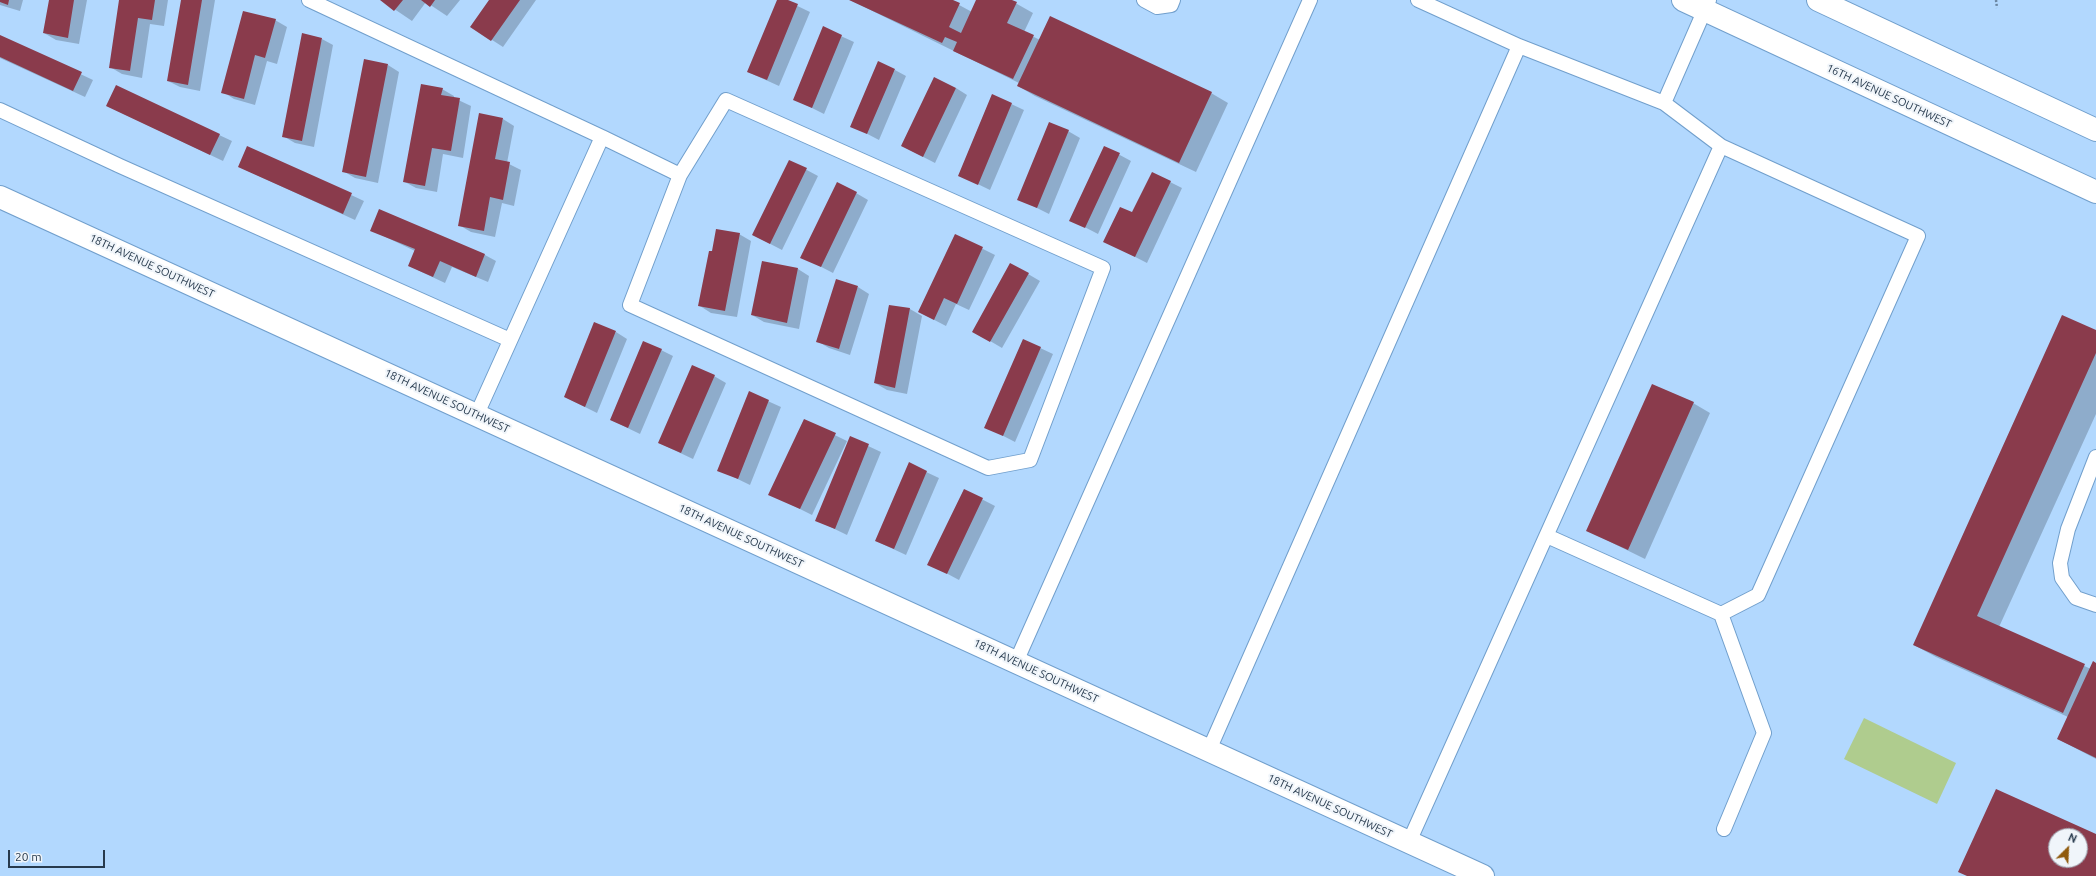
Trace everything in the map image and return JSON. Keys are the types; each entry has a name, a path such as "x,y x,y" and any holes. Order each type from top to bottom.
{"street":[{"name":"16TH AVENUE SOUTHWEST","path":"1683,0 1707,5 2096,192"},
{"path":"1818,0 2096,130"},
{"name":"18TH AVENUE SOUTHWEST","path":"0,196 1483,876"}],"lane":[{"path":"309,0 680,175"},
{"path":"1144,0 1157,6 1171,4 1173,0"},
{"path":"1016,662 1310,0"},
{"path":"1418,0 1519,46 1664,103 1721,146 1918,236 1758,595 1721,614"},
{"path":"1664,103 1707,5"},
{"path":"1210,750 1519,46"},
{"path":"726,100 1103,268 1030,460 988,468 630,305 680,175 726,100"},
{"path":"0,110 120,166 510,340"},
{"path":"477,414 602,137"},
{"path":"1409,842 1721,146"},
{"path":"2096,457 2068,529 2060,563 2062,578 2076,598 2096,605"},
{"path":"1547,536 1721,614 1764,733 1724,829"}],"path":[{"path":"1996,0 1997,8"}],"green space":[{"path":"1864,718 1956,763 1937,804 1844,759"}],"building":[{"path":"0,0 9,0 8,5 0,2"},
{"path":"49,0 74,0 68,38 43,33"},
{"path":"119,0 155,0 152,20 138,18 130,71 109,68"},
{"path":"181,0 202,0 188,85 167,81"},
{"path":"380,0 403,0 394,11"},
{"path":"421,0 435,0 430,7"},
{"path":"489,0 520,0 491,41 470,27"},
{"path":"777,0 788,0 798,4 767,80 747,72"},
{"path":"849,0 953,0 960,3 949,27 961,33 976,0 1012,0 1017,2 1007,23 1034,35 1013,79 953,51 957,42 945,37 942,43"},
{"path":"243,11 276,19 265,58 255,55 244,99 221,93"},
{"path":"1050,16 1212,92 1179,163 1017,86"},
{"path":"823,26 842,35 812,108 793,100"},
{"path":"302,33 322,38 302,141 282,137"},
{"path":"0,35 82,72 73,91 0,57"},
{"path":"364,59 388,64 366,177 342,172"},
{"path":"878,61 895,69 867,134 850,127"},
{"path":"934,77 956,88 923,157 901,146"},
{"path":"421,84 443,88 441,95 460,98 451,151 432,148 425,186 403,182"},
{"path":"116,85 220,134 210,155 106,106"},
{"path":"992,94 1012,103 978,185 958,176"},
{"path":"479,113 503,118 495,159 510,162 503,200 490,197 484,231 458,226"},
{"path":"1049,122 1069,130 1037,208 1017,200"},
{"path":"247,146 352,193 343,214 238,167"},
{"path":"1104,146 1120,153 1085,228 1069,221"},
{"path":"789,160 807,168 770,244 752,235"},
{"path":"1152,172 1171,181 1135,257 1103,242 1120,207 1132,212"},
{"path":"837,182 857,192 821,267 800,258"},
{"path":"379,209 485,254 476,277 440,261 433,277 408,266 415,249 370,231"},
{"path":"716,229 740,233 725,311 698,306 709,251 712,251"},
{"path":"955,234 983,247 957,304 944,298 934,320 918,312"},
{"path":"762,261 798,268 787,323 751,315"},
{"path":"1010,263 1029,273 990,342 972,332"},
{"path":"836,279 858,286 839,349 816,342"},
{"path":"889,305 910,308 895,388 874,383"},
{"path":"2062,315 2096,330 2096,353 1977,616 2085,664 2063,713 1913,645"},
{"path":"594,322 616,331 585,407 564,397"},
{"path":"1023,339 1041,347 1003,436 984,428"},
{"path":"643,341 662,349 628,428 610,420"},
{"path":"692,365 715,375 681,453 658,443"},
{"path":"1652,384 1694,402 1628,550 1586,531"},
{"path":"749,391 769,400 738,479 717,471"},
{"path":"804,419 836,433 800,509 768,495"},
{"path":"850,436 869,444 835,529 815,521"},
{"path":"909,462 927,471 894,549 875,541"},
{"path":"964,489 983,498 947,574 927,565"},
{"path":"2093,661 2096,663 2096,758 2057,739"},
{"path":"1996,789 2083,828 2048,828 2048,868 2088,868 2088,830 2096,834 2096,876 1967,876 1958,872"}]}
